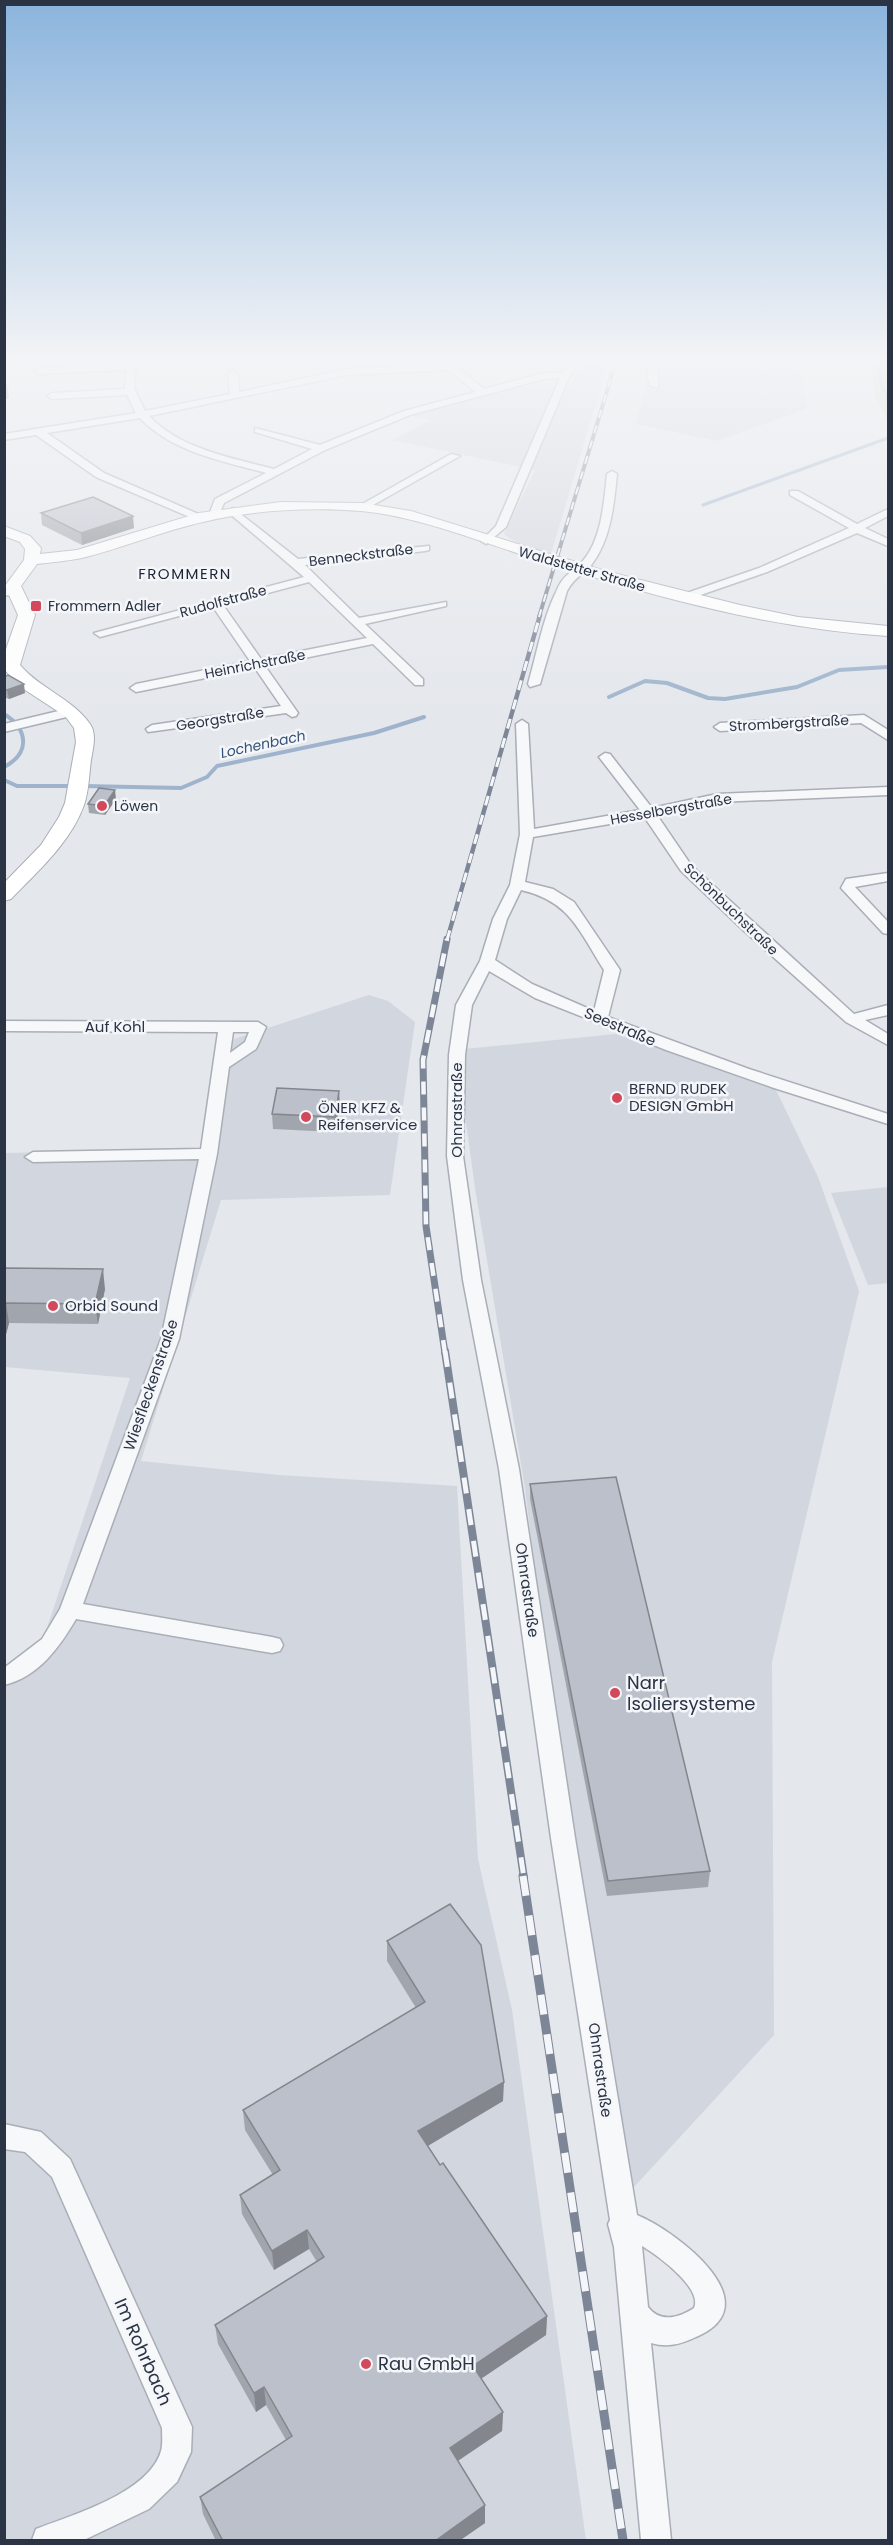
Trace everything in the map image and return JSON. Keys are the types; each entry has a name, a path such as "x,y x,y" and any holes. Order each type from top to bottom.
{"street":[{"path":"115,480 207,516 219,501 260,480"},
{"path":"362,507 412,480"},
{"path":"486,541 501,527 521,480"},
{"path":"534,684 559,599 569,576 588,563 600,535 609,504 611,480"},
{"path":"795,493 858,529 888,543"},
{"name":"Waldstetter Straße","path":"32,560 79,554 207,516 233,511 281,506 362,507 411,516 486,541 685,597 798,622 888,631"},
{"name":"Benneckstraße","path":"233,511 296,563 419,682"},
{"path":"685,597 758,574 858,529 888,512"},
{"path":"4,530 25,538 33,548 32,560 9,592 25,608 26,621 12,650 11,666 25,682 83,727 85,742 69,817 48,849 4,895"},
{"name":"Benneckstraße","path":"296,563 425,548"},
{"name":"Rudolfstraße","path":"100,633 312,578"},
{"path":"216,603 258,664"},
{"path":"356,622 442,604"},
{"name":"Heinrichstraße","path":"136,688 374,640"},
{"name":"Georgstraße","path":"152,729 290,711 258,664"},
{"path":"5,728 65,713"},
{"name":"Strombergstraße","path":"720,727 864,718 888,736"},
{"path":"487,961 500,919 517,885 527,834 522,724"},
{"name":"Schönbuchstraße","path":"605,757 686,868 748,928 851,1019 888,1040"},
{"name":"Hesselbergstraße","path":"527,834 717,798 888,791"},
{"path":"888,877 851,882 848,888 888,930"},
{"path":"517,885 548,892 569,905 612,970 600,1018"},
{"name":"Seestraße","path":"487,961 499,972 664,1046 888,1119"},
{"name":"Ohnrastraße","path":"487,961 464,1005 457,1056 455,1156 472,1280 509,1469 622,2224 628,2247 632,2308 656,2541"},
{"path":"851,1019 888,1010"},
{"name":"Auf Kohl","path":"4,1026 226,1027"},
{"path":"222,1064 250,1049 257,1040 258,1027 226,1027"},
{"name":"Wiesfleckenstraße","path":"4,1677 12,1675 50,1645 70,1610 170,1339 209,1154 226,1027"},
{"path":"33,1157 209,1154"},
{"path":"70,1610 272,1645"},
{"name":"Im Rohrbach","path":"4,2136 32,2141 60,2168 177,2427 175,2455 159,2481 133,2503 46,2541"},
{"path":"622,2224 636,2226 654,2236 689,2266 708,2292 710,2312 700,2322 676,2331 661,2331 645,2326 632,2308"}],"shaded area":[{"path":"530,480 573,480 551,554 513,541 504,534"},
{"path":"369,995 388,1001 415,1022 390,1195 221,1200 141,1461 279,1475 457,1486 478,1859 512,2010 586,2540 5,2540 5,1683 44,1637 130,1378 5,1367 4,1153 200,1149 234,1039"},
{"path":"616,1034 776,1090 818,1177 859,1291 772,1662 774,2035 612,2211 525,1488 475,1188 463,1100 465,1049"},
{"path":"888,1187 888,1283 868,1285 831,1193"}],"building":[{"path":"93,497 133,516 81,533 41,513"},
{"path":"8,675 24,684 4,689 4,677"},
{"path":"99,788 115,790 104,806 88,804"},
{"path":"277,1088 339,1091 335,1117 272,1114"},
{"path":"4,1268 103,1269 95,1304 6,1303 4,1308"},
{"name":"Narr Isoliersysteme","path":"616,1477 710,1871 608,1881 530,1484"},
{"path":"450,1904 481,1945 504,2082 418,2131 440,2165 443,2163 547,2316 473,2366 503,2412 450,2448 485,2505 435,2541 223,2541 200,2497 292,2436 264,2387 254,2393 215,2325 324,2257 307,2230 272,2251 240,2195 280,2170 243,2110 425,2002 387,1941"}],"waterway":[{"path":"703,505 773,480"},
{"name":"Lochenbach","path":"609,697 645,681 667,683 708,698 725,699 797,687 839,670 888,667"},
{"path":"4,714 18,727 23,741 19,755 4,767"},
{"name":"Lochenbach","path":"83,786 181,788 207,777 217,766 374,733 424,717"},
{"name":"Lochenbach","path":"4,780 17,786 73,786"}],"railway":[{"path":"539,617 580,480"},
{"path":"447,940 540,615"},
{"path":"445,1353 426,1226 423,1060 447,939"},
{"path":"445,1351 524,1878"},
{"path":"523,1876 623,2540"}],"place":[{"name":"Frommern Adler","path":"36,606"},
{"name":"Löwen","path":"102,806"},
{"name":"BERND RUDEK DESIGN GmbH","path":"617,1098"},
{"name":"ÖNER KFZ & Reifenservice","path":"306,1117"},
{"name":"Orbid Sound","path":"53,1306"},
{"name":"Narr Isoliersysteme","path":"615,1693"},
{"name":"Rau GmbH","path":"366,2364"}],"district":[{"name":"FROMMERN","path":"185,574"}]}
